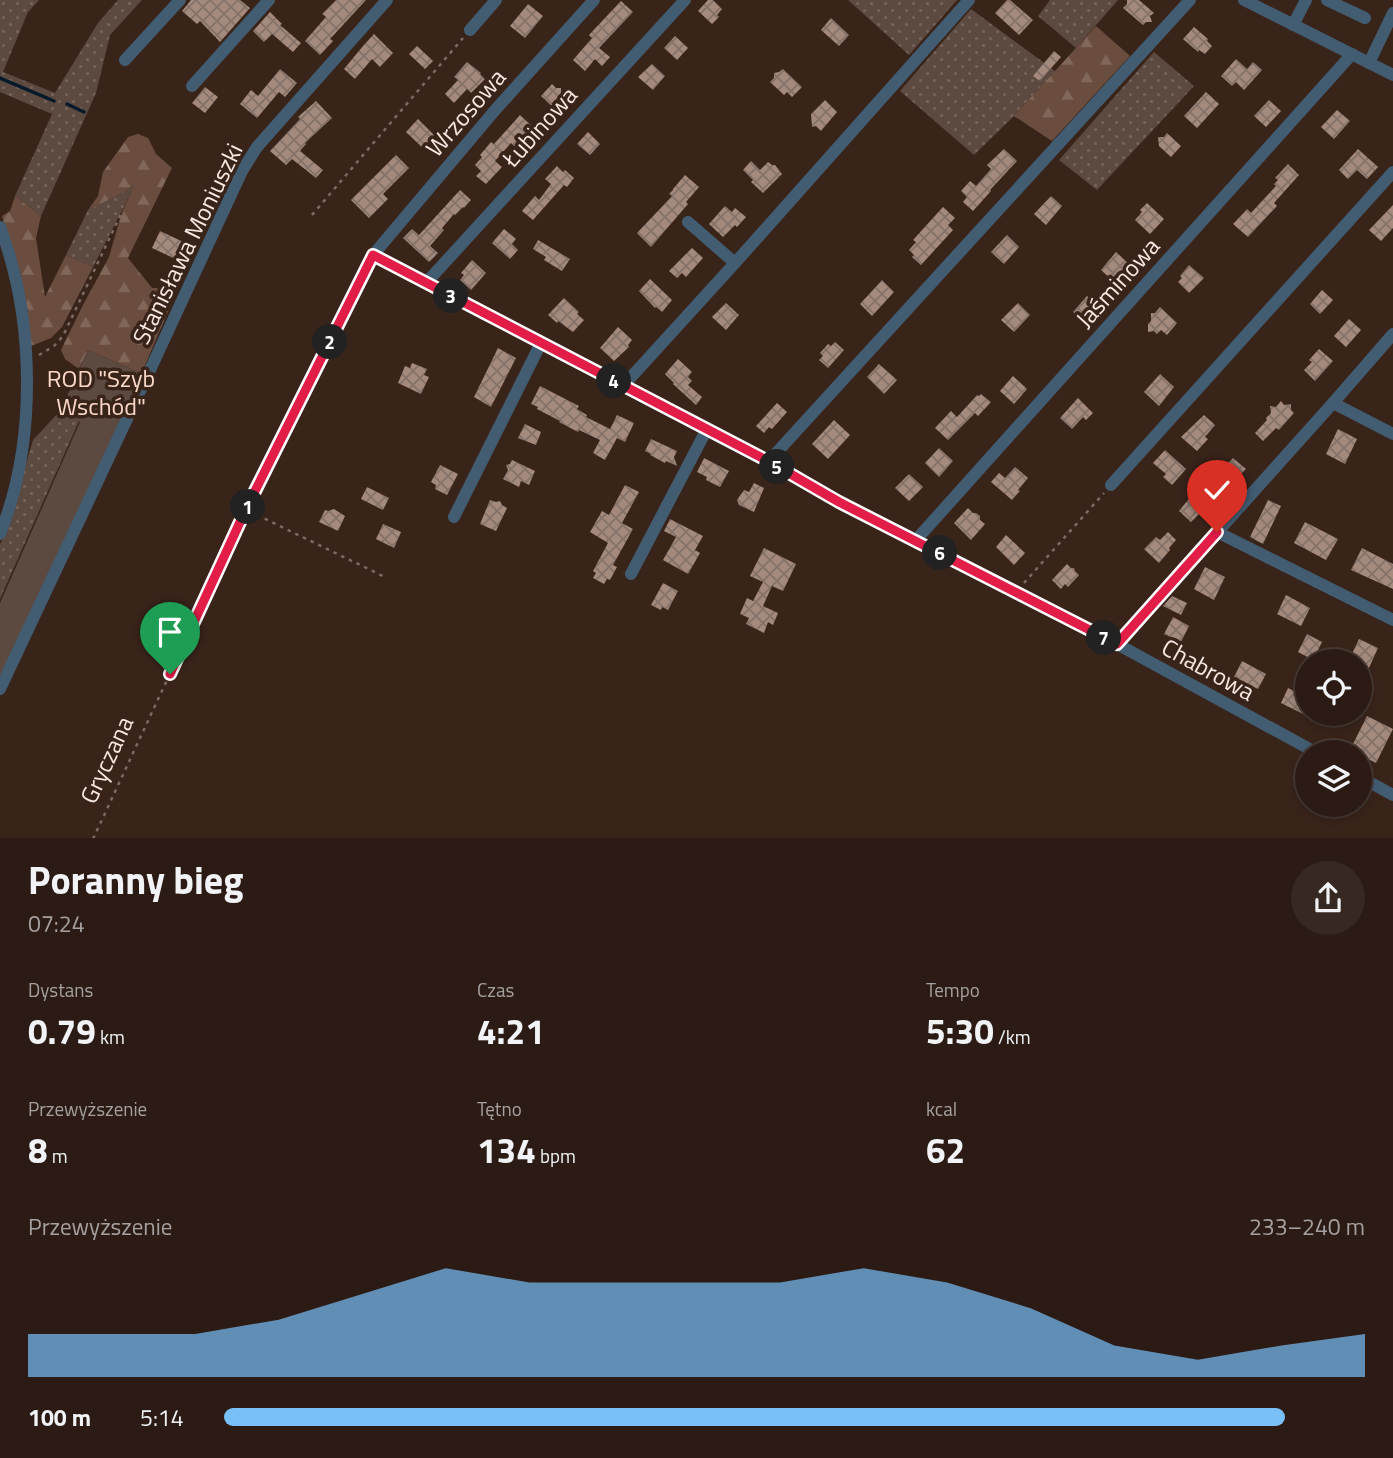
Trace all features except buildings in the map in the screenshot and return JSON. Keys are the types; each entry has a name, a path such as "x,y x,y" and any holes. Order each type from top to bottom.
{"street":[{"path":"125,60 180,0"},
{"path":"192,86 269,0"},
{"name":"Stanisława Moniuszki","path":"0,689 242,171 257,147 387,0"},
{"path":"470,30 496,0"},
{"name":"Wrzosowa","path":"373,255 496,109 593,0"},
{"name":"Łubinowa","path":"426,283 685,0"},
{"path":"623,386 969,0"},
{"path":"768,461 1190,0"},
{"path":"1244,0 1393,75"},
{"path":"1293,25 1306,0"},
{"path":"1327,0 1365,18"},
{"path":"1369,63 1388,37 1393,13"},
{"name":"Jaśminowa","path":"916,540 1352,54"},
{"path":"1111,485 1393,172"},
{"path":"688,222 734,263"},
{"path":"0,227 22,310 27,377 26,423 20,468 0,534"},
{"path":"246,509 373,255"},
{"name":"Chabrowa","path":"373,255 768,461 839,502 1117,644 1295,741"},
{"path":"1117,644 1393,334"},
{"path":"454,517 541,343"},
{"path":"1333,403 1393,434"},
{"path":"631,575 707,429"},
{"path":"1217,532 1393,620"},
{"path":"1372,784 1393,795"}],"path":[{"path":"312,215 470,30"},
{"path":"26,358 39,355 64,336 122,212"},
{"path":"1015,593 1111,485"},
{"path":"246,509 387,578"},
{"name":"Gryczana","path":"93,838 246,509"}],"green space":[{"path":"0,0 39,0 28,12 3,72 55,93 98,23 118,0 142,0 110,35 96,93 41,216 15,196 52,114 0,92"},
{"path":"848,0 957,0 909,55"},
{"path":"1050,0 1118,0 1076,48 1038,16"},
{"path":"971,9 1055,71 974,155 900,91"},
{"path":"1096,26 1130,56 1052,141 1014,116"},
{"path":"1154,52 1194,86 1097,190 1059,160"},
{"path":"138,134 148,138 156,154 172,168 128,258 152,288 178,288 143,374 88,350 79,369 65,359 61,350 109,257 122,212 135,184 88,210 98,196 103,172 128,137"},
{"path":"136,183 93,267 66,255 88,210 123,193"},
{"path":"15,196 41,216 36,238 45,297 66,255 93,267 62,327 51,338 29,347 28,311 2,216 10,211"},
{"name":"ROD \"Szyb Wschód\"","path":"88,350 143,374 0,682 0,603 80,422 60,411"},
{"path":"60,411 79,421 0,599 0,544 33,440"}],"waterway":[{"path":"0,78 54,101"},
{"path":"67,104 84,112"}],"route":[{"path":"170,674 246,509 373,255 768,461 839,502 1117,644 1217,532"}]}
